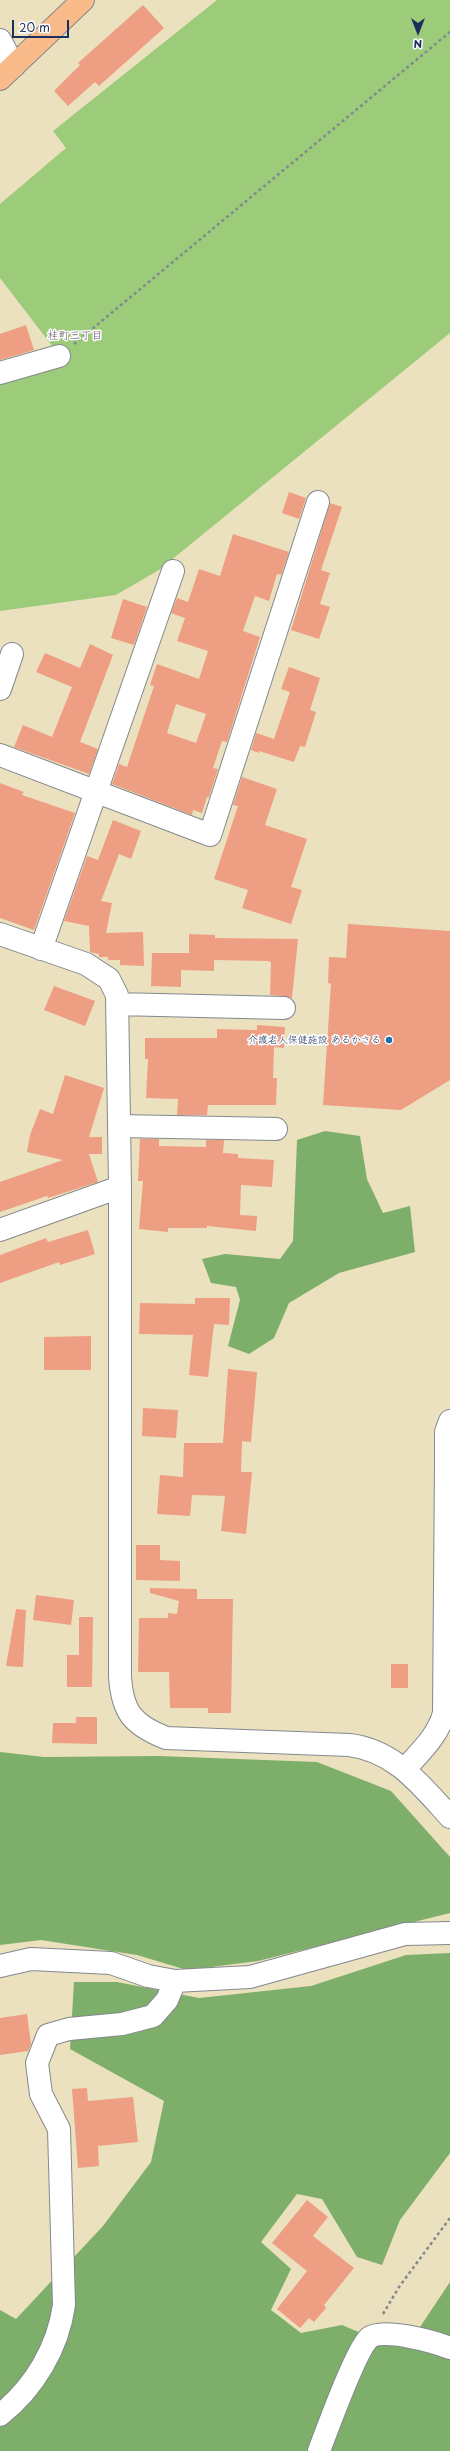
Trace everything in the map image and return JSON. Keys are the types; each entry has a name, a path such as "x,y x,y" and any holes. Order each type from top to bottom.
{"main road":[{"path":"7,72 83,0"}],"street":[{"path":"0,40 7,72"},
{"path":"0,373 59,356"},
{"path":"0,755 210,835 318,502"},
{"path":"41,949 173,571"},
{"path":"0,689 12,654"},
{"path":"0,934 86,964 109,979 118,995 120,1187 120,1676 121,1695 125,1705 137,1723 146,1730 166,1738 357,1746 374,1749 405,1769 450,1817"},
{"path":"118,1004 284,1008"},
{"path":"119,1126 276,1129"},
{"path":"0,1230 120,1187"},
{"path":"405,1769 431,1739 441,1723 444,1713 446,1432 450,1421"},
{"path":"0,1966 31,1959 111,1963 148,1976 175,1981 250,1978 405,1934 450,1933"},
{"path":"0,2415 30,2386 41,2369 58,2333 64,2305 59,2129 42,2094 37,2063 48,2035 69,2029 122,2024 153,2016 167,2000 175,1981"},
{"path":"319,2451 352,2368 369,2339 376,2336 393,2336 430,2342 450,2348"}],"path":[{"path":"59,356 450,32"},
{"path":"369,2339 399,2287 450,2218"}],"green space":[{"path":"217,0 450,0 450,333 159,570 116,595 0,611 0,373 59,355 0,278 0,204 66,148 53,131"},
{"path":"325,1131 360,1136 367,1179 383,1213 410,1206 415,1252 339,1273 289,1303 274,1338 249,1354 228,1346 240,1300 236,1287 211,1283 202,1259 225,1254 280,1259 293,1241 297,1140"},
{"path":"0,1752 44,1757 159,1756 317,1762 391,1791 450,1857 450,1913 258,1961 187,1970 137,1955 41,1940 0,1945"},
{"path":"450,1953 450,2153 400,2220 382,2265 357,2257 322,2199 297,2194 261,2242 291,2269 271,2310 301,2333 342,2325 382,2342 420,2327 450,2282 450,2451 0,2451 0,2310 16,2319 103,2226 151,2162 164,2101 70,2049 74,1982 117,1982 199,1998 311,1986 406,1955"}],"building":[{"path":"143,5 164,28 99,86 95,82 68,106 54,91 80,65 78,63"},
{"path":"26,325 34,350 0,360 0,334"},
{"path":"289,492 306,498 299,519 282,513"},
{"path":"330,503 342,507 321,570 330,573 320,604 330,607 319,639 291,630"},
{"path":"233,534 289,552 281,575 277,574 269,601 255,596 243,631 260,637 227,742 222,741 213,768 218,769 209,797 207,797 202,813 193,810 192,815 112,784 119,764 127,767 154,686 150,685 157,664 199,679 208,651 177,641 185,618 171,613 177,598 188,602 199,569 220,576","holes":["176,704 206,714 196,743 167,733"]},
{"path":"123,599 147,607 134,645 111,638"},
{"path":"90,644 113,655 80,742 98,749 89,774 14,747 23,725 52,737 72,687 36,672 45,653 80,668"},
{"path":"289,667 320,678 310,710 316,712 305,747 300,746 294,762 251,750 256,733 274,739 290,692 281,689"},
{"path":"242,777 277,789 265,825 307,839 291,887 302,890 291,924 242,908 248,890 214,879 238,806 233,805"},
{"path":"0,783 24,792 22,795 75,813 34,930 0,918"},
{"path":"113,820 141,831 131,859 119,854 101,901 112,903 106,933 143,932 144,966 120,965 120,960 108,960 108,957 99,957 99,954 90,952 89,926 64,921 87,856 98,860"},
{"name":"介護老人保健施設 あるかさる","path":"348,924 450,931 450,1080 401,1110 323,1105 331,984 328,983 329,957 346,958"},
{"path":"189,934 215,935 215,938 298,939 292,998 270,995 271,962 267,961 214,960 214,971 181,970 181,987 151,986 152,953 189,953"},
{"path":"54,986 95,1001 85,1026 44,1010"},
{"path":"257,1025 285,1027 284,1048 274,1047 273,1078 277,1078 276,1105 208,1105 207,1115 177,1115 178,1099 146,1098 148,1059 145,1059 145,1038 217,1038 217,1029 257,1030"},
{"path":"65,1075 104,1088 89,1137 102,1137 102,1154 89,1154 98,1182 48,1198 47,1196 0,1212 0,1182 63,1160 27,1152 30,1135 40,1109 53,1114"},
{"path":"140,1139 159,1139 159,1146 206,1147 206,1140 224,1140 223,1153 238,1154 238,1158 274,1160 272,1187 241,1185 240,1215 257,1216 256,1231 207,1226 207,1228 168,1228 168,1232 139,1229 143,1181 138,1181"},
{"path":"88,1230 95,1254 60,1265 59,1262 0,1283 0,1255 46,1238 48,1242"},
{"path":"195,1298 230,1298 229,1325 214,1324 208,1377 189,1375 193,1335 139,1334 140,1303 195,1304"},
{"path":"91,1336 91,1370 44,1370 44,1337"},
{"path":"228,1369 257,1372 251,1442 242,1441 241,1472 252,1472 246,1534 221,1531 225,1496 192,1495 190,1516 157,1514 160,1475 183,1477 184,1443 223,1443"},
{"path":"143,1408 178,1410 176,1438 142,1436"},
{"path":"136,1545 160,1545 160,1560 180,1561 180,1581 136,1580"},
{"path":"150,1588 197,1589 197,1599 233,1599 231,1713 208,1713 208,1708 170,1708 169,1672 138,1672 139,1618 168,1618 168,1613 177,1614 179,1601 150,1593"},
{"path":"36,1595 74,1600 71,1625 33,1620"},
{"path":"16,1609 26,1610 23,1667 6,1666"},
{"path":"79,1617 93,1617 92,1687 67,1687 67,1655 79,1655"},
{"path":"391,1664 408,1664 408,1688 391,1688"},
{"path":"76,1717 97,1717 97,1744 52,1743 53,1723 76,1723"},
{"path":"27,2014 31,2044 28,2051 0,2055 0,2018"},
{"path":"87,2088 88,2101 133,2097 138,2142 98,2146 99,2166 78,2168 72,2089"},
{"path":"307,2200 328,2217 313,2236 354,2268 324,2305 326,2308 314,2322 309,2318 300,2328 277,2309 307,2271 272,2243"}],"place":[{"name":"介護老人保健施設 あるかさる","path":"389,1040"}],"district":[{"name":"桂町三丁目","path":"75,336"}]}
